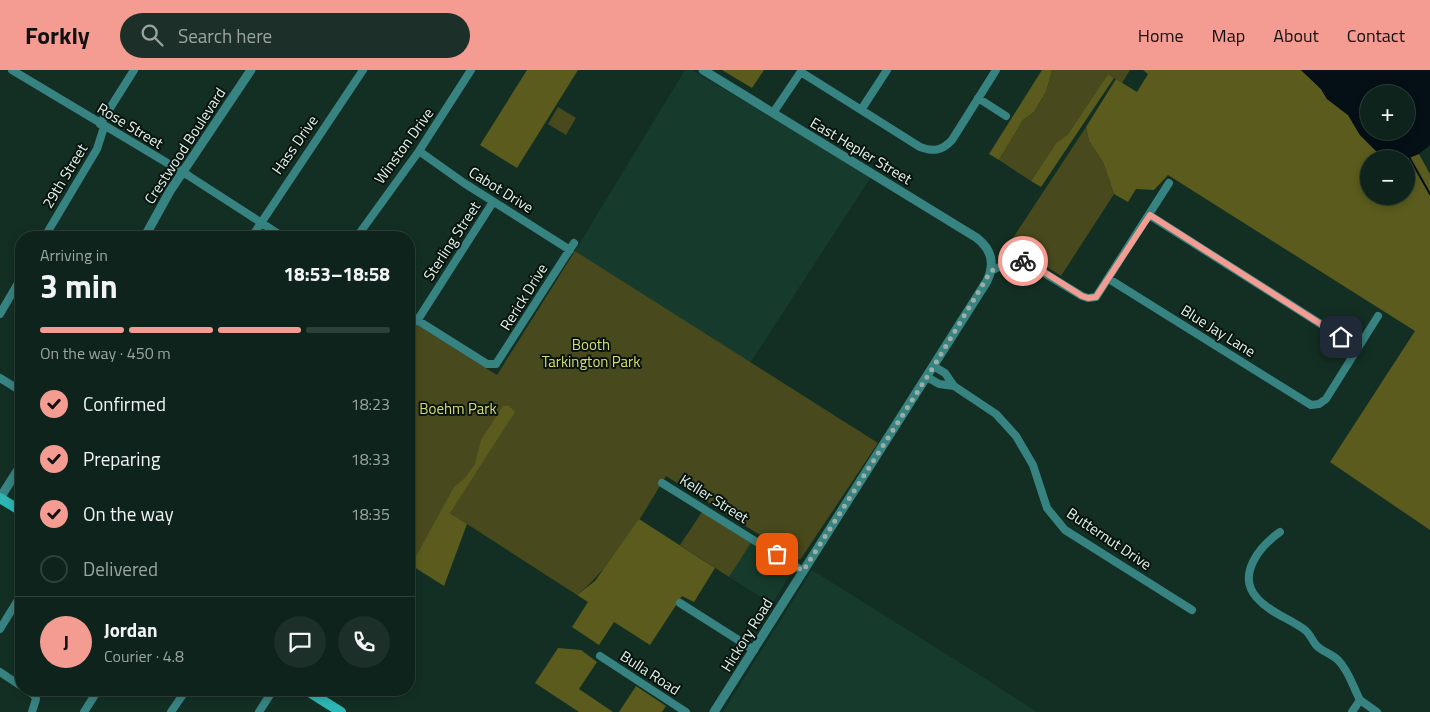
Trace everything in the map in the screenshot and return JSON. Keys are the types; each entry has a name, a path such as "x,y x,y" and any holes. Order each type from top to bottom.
{"main road":[{"path":"0,498 15,507"},
{"path":"316,696 341,712"}],"street":[{"name":"Rose Street","path":"12,70 25,73 102,125 274,231"},
{"name":"29th Street","path":"48,231 97,149 102,125 134,70"},
{"name":"Crestwood Boulevard","path":"148,231 182,173 251,70"},
{"name":"Hass Drive","path":"256,231 363,70"},
{"name":"Winston Drive","path":"361,231 419,151 471,70"},
{"name":"East Hepler Street","path":"703,70 977,238 990,253 991,268"},
{"path":"861,110 887,70"},
{"path":"774,113 801,71 920,147 937,152 952,140 996,70"},
{"path":"978,98 1006,116"},
{"name":"Cabot Drive","path":"419,151 493,202 572,246"},
{"path":"991,268 1007,263 1026,262 1088,298 1098,295 1169,183"},
{"name":"Sterling Street","path":"418,321 493,202"},
{"path":"1150,215 1357,347 1378,316"},
{"name":"Rerick Drive","path":"418,321 487,364 496,364 572,246"},
{"name":"Hickory Road","path":"714,712 934,366 991,268"},
{"name":"Blue Jay Lane","path":"1109,279 1313,406 1326,398 1357,347"},
{"path":"0,314 15,288"},
{"name":"Butternut Drive","path":"934,366 945,373 954,386 987,407 1016,436 1033,465 1047,508 1061,526 1192,610"},
{"name":"Butternut Drive","path":"927,377 939,384 954,386"},
{"path":"0,378 15,387"},
{"path":"0,498 15,474"},
{"name":"Keller Street","path":"662,483 803,571"},
{"path":"1280,532 1265,542 1250,567 1248,580 1252,591 1258,600 1306,631 1316,646 1338,660 1360,700 1377,712"},
{"path":"680,603 754,650"},
{"path":"0,629 15,605"},
{"name":"Bulla Road","path":"600,656 686,712"},
{"path":"0,672 15,682"},
{"path":"84,712 94,696"},
{"path":"172,712 182,696"},
{"path":"259,712 269,696"},
{"path":"1352,712 1360,700"}],"shaded area":[{"path":"527,70 578,70 517,168 480,145"},
{"path":"685,70 692,70 871,177 750,363 575,251"},
{"path":"722,70 764,70 752,88"},
{"path":"1042,70 1052,70 1046,92 1034,112 1023,120 999,160 989,154"},
{"path":"1143,70 1301,70 1321,89 1327,99 1348,115 1360,135 1360,140 1365,140 1375,150 1360,150 1360,205 1415,205 1415,156 1419,154 1430,174 1430,530 1330,462 1415,331 1168,175 1154,190 1136,189 1128,202 1114,194 1103,162 1089,141 1086,127 1116,79 1137,92 1148,74"},
{"path":"1301,70 1430,70 1430,145 1415,156 1415,150 1375,150 1365,140 1415,140 1415,85 1360,85 1360,135 1348,115 1327,99 1321,89"},
{"path":"1108,74 1114,78 1041,187 1031,181 1056,143 1068,134"},
{"path":"503,406 509,406 515,412 450,513 467,524 444,586 415,568 415,558 454,487 466,477 475,464 481,440"},
{"path":"639,519 715,568 694,602 682,596 650,645 614,622 599,645 572,627 588,602 577,595 595,581"},
{"path":"751,543 793,570 772,604 729,577"},
{"path":"812,570 962,664 1037,712 723,712"},
{"path":"558,648 581,650 597,662 579,689 613,712 579,712 535,683"},
{"path":"636,686 666,706 662,712 619,712"}],"green space":[{"path":"1052,70 1130,70 1122,83 1108,74 1068,134 1056,143 1031,181 999,160 1023,120 1034,112 1046,92"},
{"path":"558,107 576,118 566,135 548,124"},
{"path":"1086,127 1089,141 1103,162 1114,194 1061,276 1033,258 1024,255 1004,257 1009,244"},
{"path":"575,251 878,443 800,560 666,476 615,555 591,583 577,595 450,513 415,567 415,324 497,375"},
{"path":"702,512 751,543 729,577 680,545"}],"waterway":[{"path":"1415,168 1430,194"}],"way so far":[{"path":"777,554 803,571 934,366 991,271 1007,263 1023,261"}],"route":[{"path":"1023,261 1030,263 1082,296 1088,298 1096,297 1150,215 1341,337"}],"park label":[{"name":"Booth Tarkington Park","path":"591,354"},
{"name":"Boehm Park","path":"458,409"}]}
